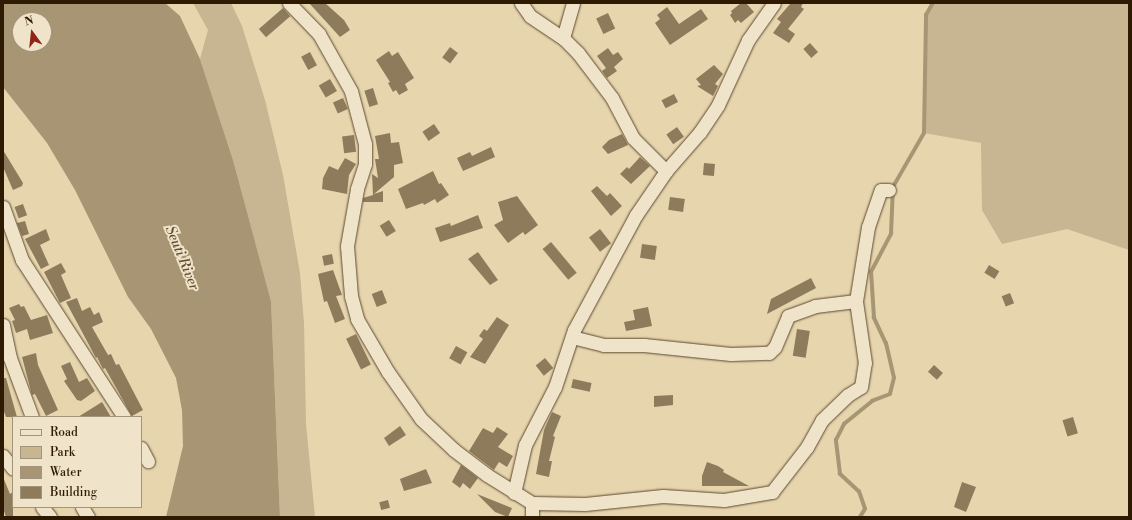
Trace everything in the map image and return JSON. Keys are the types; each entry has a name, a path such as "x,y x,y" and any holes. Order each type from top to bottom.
{"street":[{"path":"289,3 319,34 351,91 365,144 365,164 356,188 347,246 351,296 357,319 388,372 421,419 454,450 514,493 532,503 585,504 663,496 724,500 772,492 807,447 822,420 848,395 861,387 865,363 856,301 868,227 881,190 889,190"},
{"path":"520,3 530,16 563,38 578,53 612,98 633,138 666,171"},
{"path":"563,38 573,3"},
{"path":"514,493 525,445 555,387 572,337 636,215 666,171 700,132 734,76 748,40 774,3"},
{"path":"3,207 22,260 120,416"},
{"path":"572,337 603,345 644,345 731,354 769,353 775,347 788,316 815,306 856,301"},
{"path":"3,325 10,358 32,416"},
{"path":"142,450 148,461"},
{"path":"3,456 12,468"},
{"path":"532,503 532,517"},
{"path":"43,508 50,517"},
{"path":"83,508 88,517"}],"green space":[{"path":"193,3 231,3 242,26 265,100 283,175 300,273 304,323 306,424 315,517 280,517 271,301 233,160 200,59 208,30"},
{"path":"934,3 1129,3 1129,250 1067,229 1002,244 982,210 981,143 924,133 926,15"}],"water":[{"name":"Seuti River","path":"3,3 165,3 180,16 200,59 233,160 271,301 280,517 166,517 183,446 182,410 176,378 151,329 128,297 75,190 47,143 3,87"}],"building":[{"path":"309,3 325,3 344,20 350,30 340,37"},
{"path":"741,3 746,3 754,12 741,23 738,20 735,23 730,15 732,13 731,11"},
{"path":"791,3 803,3 801,7 804,9 788,29 795,34 789,43 773,33 781,22 777,19"},
{"path":"667,7 679,24 701,9 708,19 670,45 655,23 660,19 657,15"},
{"path":"283,8 290,16 266,37 259,29"},
{"path":"608,13 615,28 603,34 596,18"},
{"path":"810,43 818,52 811,58 803,49"},
{"path":"450,47 458,53 450,63 442,57"},
{"path":"608,48 613,55 618,52 623,59 614,67 617,71 607,78 602,71 606,68 597,56"},
{"path":"389,51 392,56 398,52 414,78 405,84 408,90 399,95 396,90 393,92 388,83 390,82 376,60"},
{"path":"310,52 317,65 308,70 301,57"},
{"path":"714,65 723,74 715,84 718,86 713,96 697,86 701,85 696,79"},
{"path":"330,79 337,91 326,98 319,86"},
{"path":"373,88 378,104 369,107 364,91"},
{"path":"674,94 678,102 666,108 662,100"},
{"path":"343,98 348,109 338,113 333,102"},
{"path":"434,124 440,133 429,141 422,132"},
{"path":"677,127 684,137 673,144 666,134"},
{"path":"390,133 391,143 399,142 403,163 394,165 394,177 374,194 383,191 383,202 363,202 363,198 373,195 372,174 378,178 375,159 379,159 375,136"},
{"path":"622,134 628,145 608,154 602,147 609,140"},
{"path":"354,135 356,152 344,153 342,136"},
{"path":"491,147 495,157 463,171 457,158 470,152 472,156"},
{"path":"3,150 23,183 22,186 13,190 3,167"},
{"path":"640,157 650,166 631,184 620,174 627,167 629,169"},
{"path":"345,158 356,164 349,175 347,194 322,189 323,178 329,166 338,170"},
{"path":"704,163 715,164 714,176 703,175"},
{"path":"433,171 439,184 441,183 449,195 437,203 435,199 424,205 423,203 406,209 398,189"},
{"path":"597,186 607,196 610,193 622,206 611,216 591,191"},
{"path":"517,196 538,225 525,235 523,232 508,243 494,225 503,220 498,202"},
{"path":"670,197 685,199 683,212 668,210"},
{"path":"23,204 27,215 19,218 15,207"},
{"path":"478,215 483,228 440,242 435,228 450,223 451,226"},
{"path":"389,220 396,231 387,237 380,226"},
{"path":"25,221 29,234 22,236 17,223"},
{"path":"46,229 50,240 40,245 49,265 41,269 25,239"},
{"path":"600,229 611,243 600,252 589,238"},
{"path":"551,242 577,273 568,280 543,249"},
{"path":"642,244 657,246 655,260 640,258"},
{"path":"478,252 498,280 490,285 468,259"},
{"path":"332,254 334,264 324,266 322,256"},
{"path":"61,263 66,272 61,275 71,298 60,303 44,272"},
{"path":"989,265 999,271 995,279 984,273"},
{"path":"333,270 342,295 336,296 345,319 335,323 327,301 324,302 318,274"},
{"path":"811,278 816,288 767,314 771,299"},
{"path":"382,290 387,303 377,307 372,294"},
{"path":"1010,293 1014,303 1006,307 1002,296"},
{"path":"77,298 82,311 90,307 94,315 99,312 103,322 92,327 108,355 111,354 116,365 119,364 143,410 132,416 105,368 103,369 97,357 96,358 66,302"},
{"path":"19,304 21,307 24,306 31,320 47,315 53,333 30,340 27,329 16,333 12,321 15,320 9,308"},
{"path":"648,307 652,326 626,331 624,322 635,320 633,310"},
{"path":"497,317 509,325 485,364 470,357 483,339 479,336 484,329 487,331"},
{"path":"797,329 810,331 806,358 793,356"},
{"path":"356,334 371,365 361,369 346,339"},
{"path":"456,346 467,352 461,365 449,358"},
{"path":"36,353 38,365 58,410 46,416 35,394 32,395 22,357"},
{"path":"545,358 553,368 544,376 536,366"},
{"path":"70,362 79,382 87,378 95,391 81,401 77,400 64,381 67,379 61,366"},
{"path":"934,365 943,373 937,380 928,372"},
{"path":"3,378 6,378 17,416 6,417 3,409"},
{"path":"573,379 592,383 590,392 571,388"},
{"path":"673,395 673,405 654,407 654,396"},
{"path":"102,402 110,416 80,416"},
{"path":"552,412 561,416 553,436 555,437 549,461 552,461 549,477 536,474 544,430"},
{"path":"1073,417 1078,433 1067,436 1062,420"},
{"path":"400,426 406,435 389,446 384,438"},
{"path":"497,427 508,434 498,447 513,456 507,467 499,462 494,470 469,451 483,428 493,433"},
{"path":"707,462 718,466 724,470 723,472 749,486 702,486 702,476"},
{"path":"461,465 478,478 470,489 463,483 460,488 452,482"},
{"path":"426,469 432,483 404,491 400,479"},
{"path":"3,477 10,494 12,493 13,517 6,517 3,508"},
{"path":"962,482 976,487 966,512 954,507"},
{"path":"477,494 512,508 508,517 495,512"},
{"path":"388,500 390,508 381,510 379,502"}],"waterway":[{"path":"860,517 865,509 859,492 840,474 836,440 844,424 872,401 890,394 894,378 886,344 874,318 871,272 891,234 893,187 924,133 926,15 933,3"}]}
